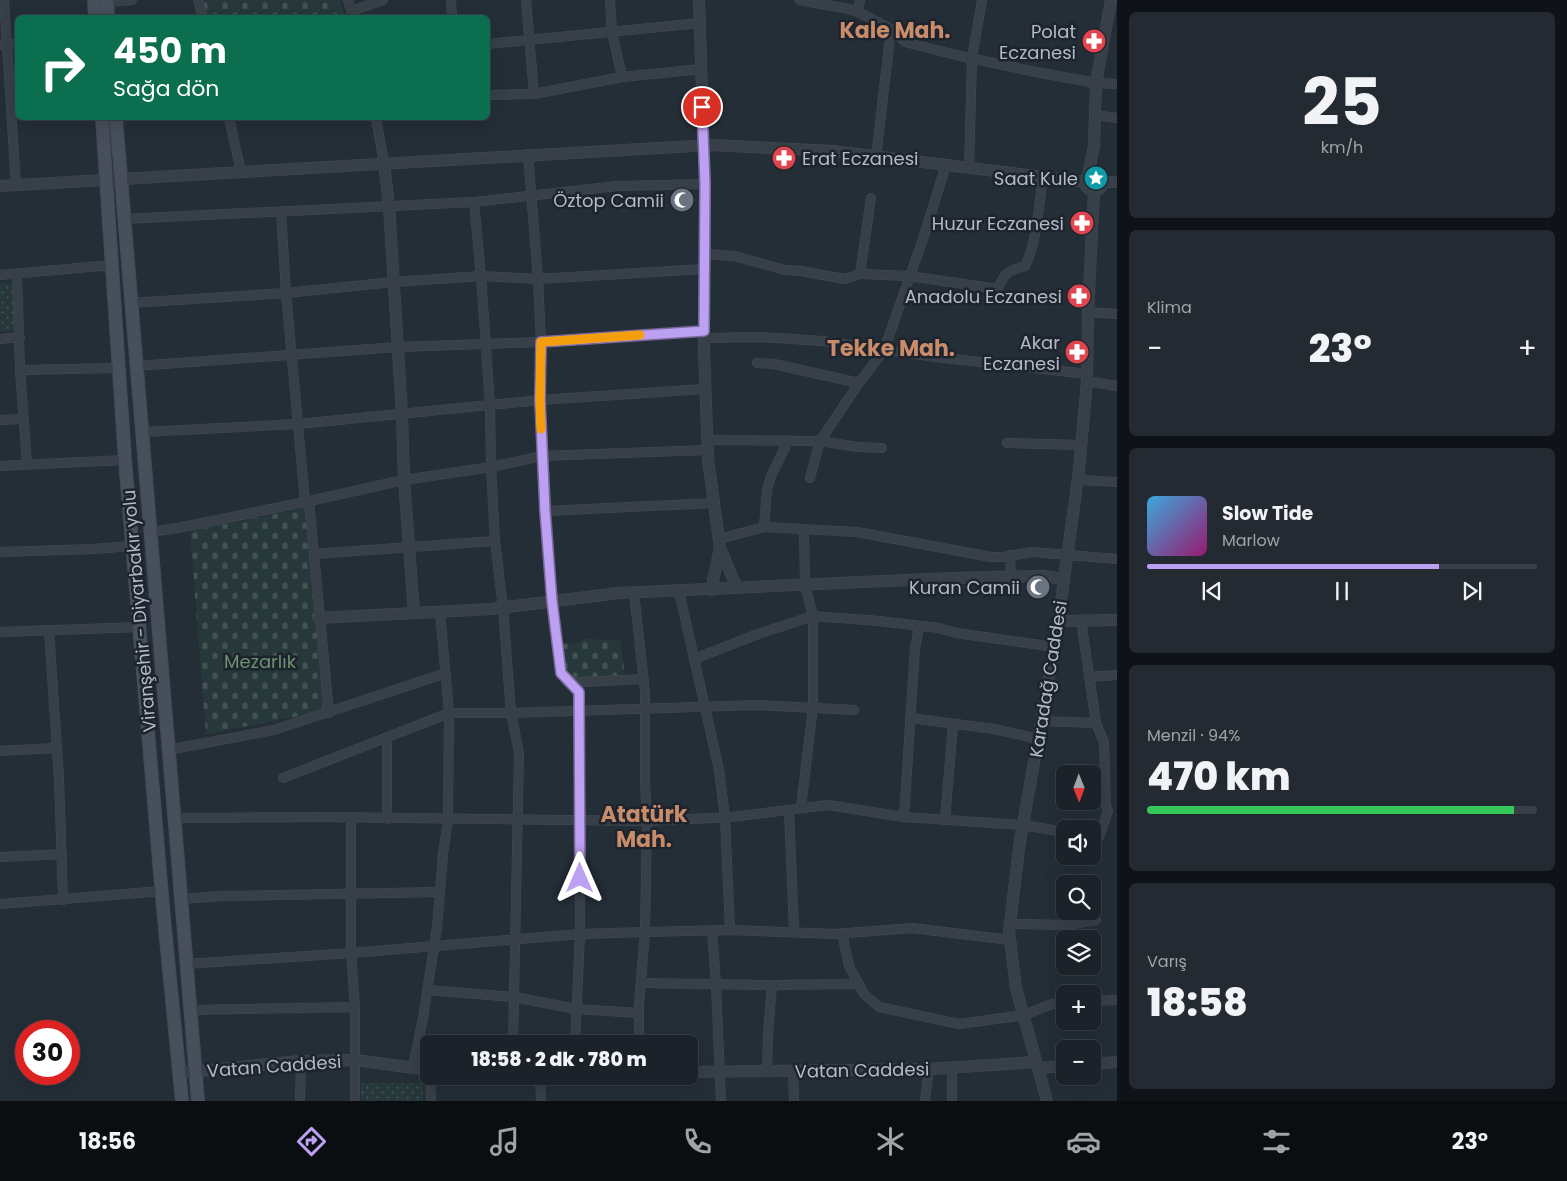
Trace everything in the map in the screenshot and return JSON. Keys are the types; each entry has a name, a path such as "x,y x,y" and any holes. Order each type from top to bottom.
{"main road":[{"path":"94,0 95,15"},
{"path":"108,1 108,15"},
{"name":"Viranşehir - Diyarbakır yolu","path":"102,120 125,460 182,1101"},
{"name":"Viranşehir - Diyarbakır yolu","path":"116,120 198,1101"}],"street":[{"path":"4,0 3,45 16,185"},
{"path":"108,1 132,0"},
{"path":"198,0 202,15"},
{"path":"348,0 352,14 383,0"},
{"path":"451,0 452,15"},
{"path":"526,0 534,94"},
{"path":"610,0 612,32 622,77"},
{"path":"699,0 705,184 704,334 707,445 719,543 737,588"},
{"path":"799,0 849,8 891,30 905,42 972,58 1096,83 1117,84"},
{"path":"858,12 860,0"},
{"path":"969,168 972,58 982,0"},
{"path":"1094,178 1096,83 1113,4"},
{"path":"490,44 700,23"},
{"path":"876,156 891,30"},
{"path":"490,95 534,94 622,77 702,68"},
{"path":"1095,115 1117,118"},
{"path":"229,120 241,172"},
{"path":"376,120 389,206 402,415 404,480 414,612"},
{"path":"0,186 703,145 832,151 1043,177 1094,178 1117,182"},
{"path":"528,154 538,279 541,342 540,400 542,456 552,601 561,673 579,692 580,934 575,1035"},
{"path":"810,478 820,441 859,382 884,350 946,165"},
{"path":"704,254 734,256 786,270 844,279 860,274 909,276 998,289 1007,272 1025,266 1029,259 1043,177"},
{"name":"Karadağ Caddesi","path":"1047,1101 1016,988 1010,924 1022,826 1055,647 1078,480 1088,378 1088,312 1094,191 1086,187 1094,178"},
{"path":"123,219 474,202 617,186 705,184"},
{"path":"860,274 871,198"},
{"path":"474,202 490,405 495,541 503,608 511,713 518,753 513,1035"},
{"path":"281,212 286,293 329,713"},
{"path":"0,275 112,265"},
{"path":"130,304 481,276 538,279 704,269"},
{"path":"17,274 20,370 27,464"},
{"path":"1088,312 1117,314"},
{"path":"136,366 398,347 704,334 822,342 1088,378 1117,386"},
{"path":"0,339 20,338"},
{"path":"757,363 774,364 859,382"},
{"path":"20,370 118,368"},
{"path":"141,432 299,424 540,400 705,389"},
{"path":"0,420 23,419"},
{"path":"764,527 767,490 771,476 788,441"},
{"path":"150,532 307,502 404,480 491,467 542,456 788,441 820,441 857,447 882,448"},
{"path":"1007,443 1081,445"},
{"path":"0,466 125,460"},
{"path":"1078,480 1117,482"},
{"path":"545,511 714,502"},
{"path":"719,543 764,527 857,532 990,557 1033,552 1117,559"},
{"path":"801,808 813,707 813,616 805,584 804,530"},
{"path":"314,554 495,541"},
{"path":"711,590 719,543"},
{"path":"0,552 133,546"},
{"path":"1010,555 1011,577"},
{"path":"319,618 503,608 634,592 1043,576 1064,580"},
{"path":"679,591 720,770 725,818 730,930"},
{"path":"634,592 645,709 647,822 645,932 639,1035"},
{"path":"413,1067 428,990 448,820 449,713 440,612"},
{"path":"694,659 758,634 813,616 940,628 956,633 1055,647"},
{"path":"1081,620 1096,723 1104,742 1106,806 1113,811 1101,833"},
{"path":"1059,621 1117,620"},
{"path":"0,632 140,627"},
{"path":"904,817 915,648 919,627"},
{"path":"49,630 63,900"},
{"path":"168,750 274,730 446,673"},
{"path":"1089,677 1117,675"},
{"path":"570,682 600,682 643,678"},
{"path":"283,778 449,713 511,713 757,705 854,710"},
{"path":"910,718 994,729 1039,739"},
{"path":"1042,721 1096,723"},
{"path":"945,820 953,724"},
{"path":"386,737 387,818"},
{"path":"0,751 56,748"},
{"path":"174,818 387,818 647,822 725,818 828,805 904,817 1022,826 1056,831"},
{"path":"789,810 794,931"},
{"path":"351,818 355,1101"},
{"path":"0,857 62,854"},
{"path":"0,904 162,891"},
{"path":"181,899 222,896 440,892"},
{"path":"1010,924 1068,925 1096,920"},
{"path":"186,964 352,953 580,934 712,930 842,933 912,928 1010,940"},
{"path":"712,930 721,1101"},
{"path":"842,933 849,966 864,994 879,1007 959,1024 1024,1015 1056,1004"},
{"path":"641,983 858,984"},
{"path":"767,1072 772,985"},
{"path":"428,990 514,997 576,1009 639,1013"},
{"path":"1101,1001 1117,1000"},
{"path":"190,1010 355,1007"},
{"name":"Vatan Caddesi","path":"179,1073 301,1061 355,1060 420,1068"},
{"path":"300,1101 301,1061"},
{"path":"1101,1063 1117,1062"},
{"name":"Vatan Caddesi","path":"698,1072 1056,1066"},
{"path":"952,1068 952,1101"},
{"path":"925,1101 929,1069"},
{"path":"793,1071 794,1101"},
{"path":"430,1085 431,1101"},
{"path":"540,1085 541,1101"}],"green space":[{"path":"202,0 340,0 344,15 206,15"},
{"path":"15,283 16,330 0,332 0,284"},
{"name":"Mezarlık","path":"306,508 324,711 206,734 190,531"},
{"path":"580,639 620,640 625,674 616,677 579,680 565,673 561,644 580,643"},
{"path":"361,1083 420,1083 420,1085 423,1085 423,1101 361,1101"}],"slow traffic":[{"path":"541,429 541,342 640,335"}],"place":[{"name":"Polat Eczanesi","path":"1094,41"},
{"name":"Erat Eczanesi","path":"784,158"},
{"name":"Saat Kule","path":"1096,178"},
{"name":"Öztop Camii","path":"682,200"},
{"name":"Huzur Eczanesi","path":"1082,223"},
{"name":"Anadolu Eczanesi","path":"1079,296"},
{"name":"Akar Eczanesi","path":"1077,352"},
{"name":"Kuran Camii","path":"1038,587"}],"district":[{"name":"Kale Mah.","path":"895,30"},
{"name":"Tekke Mah.","path":"891,348"},
{"name":"Atatürk Mah.","path":"644,826"}],"route":[{"path":"580,878 579,692 561,673 552,601 545,511 540,400 541,342 704,331 705,184 702,107"}]}
